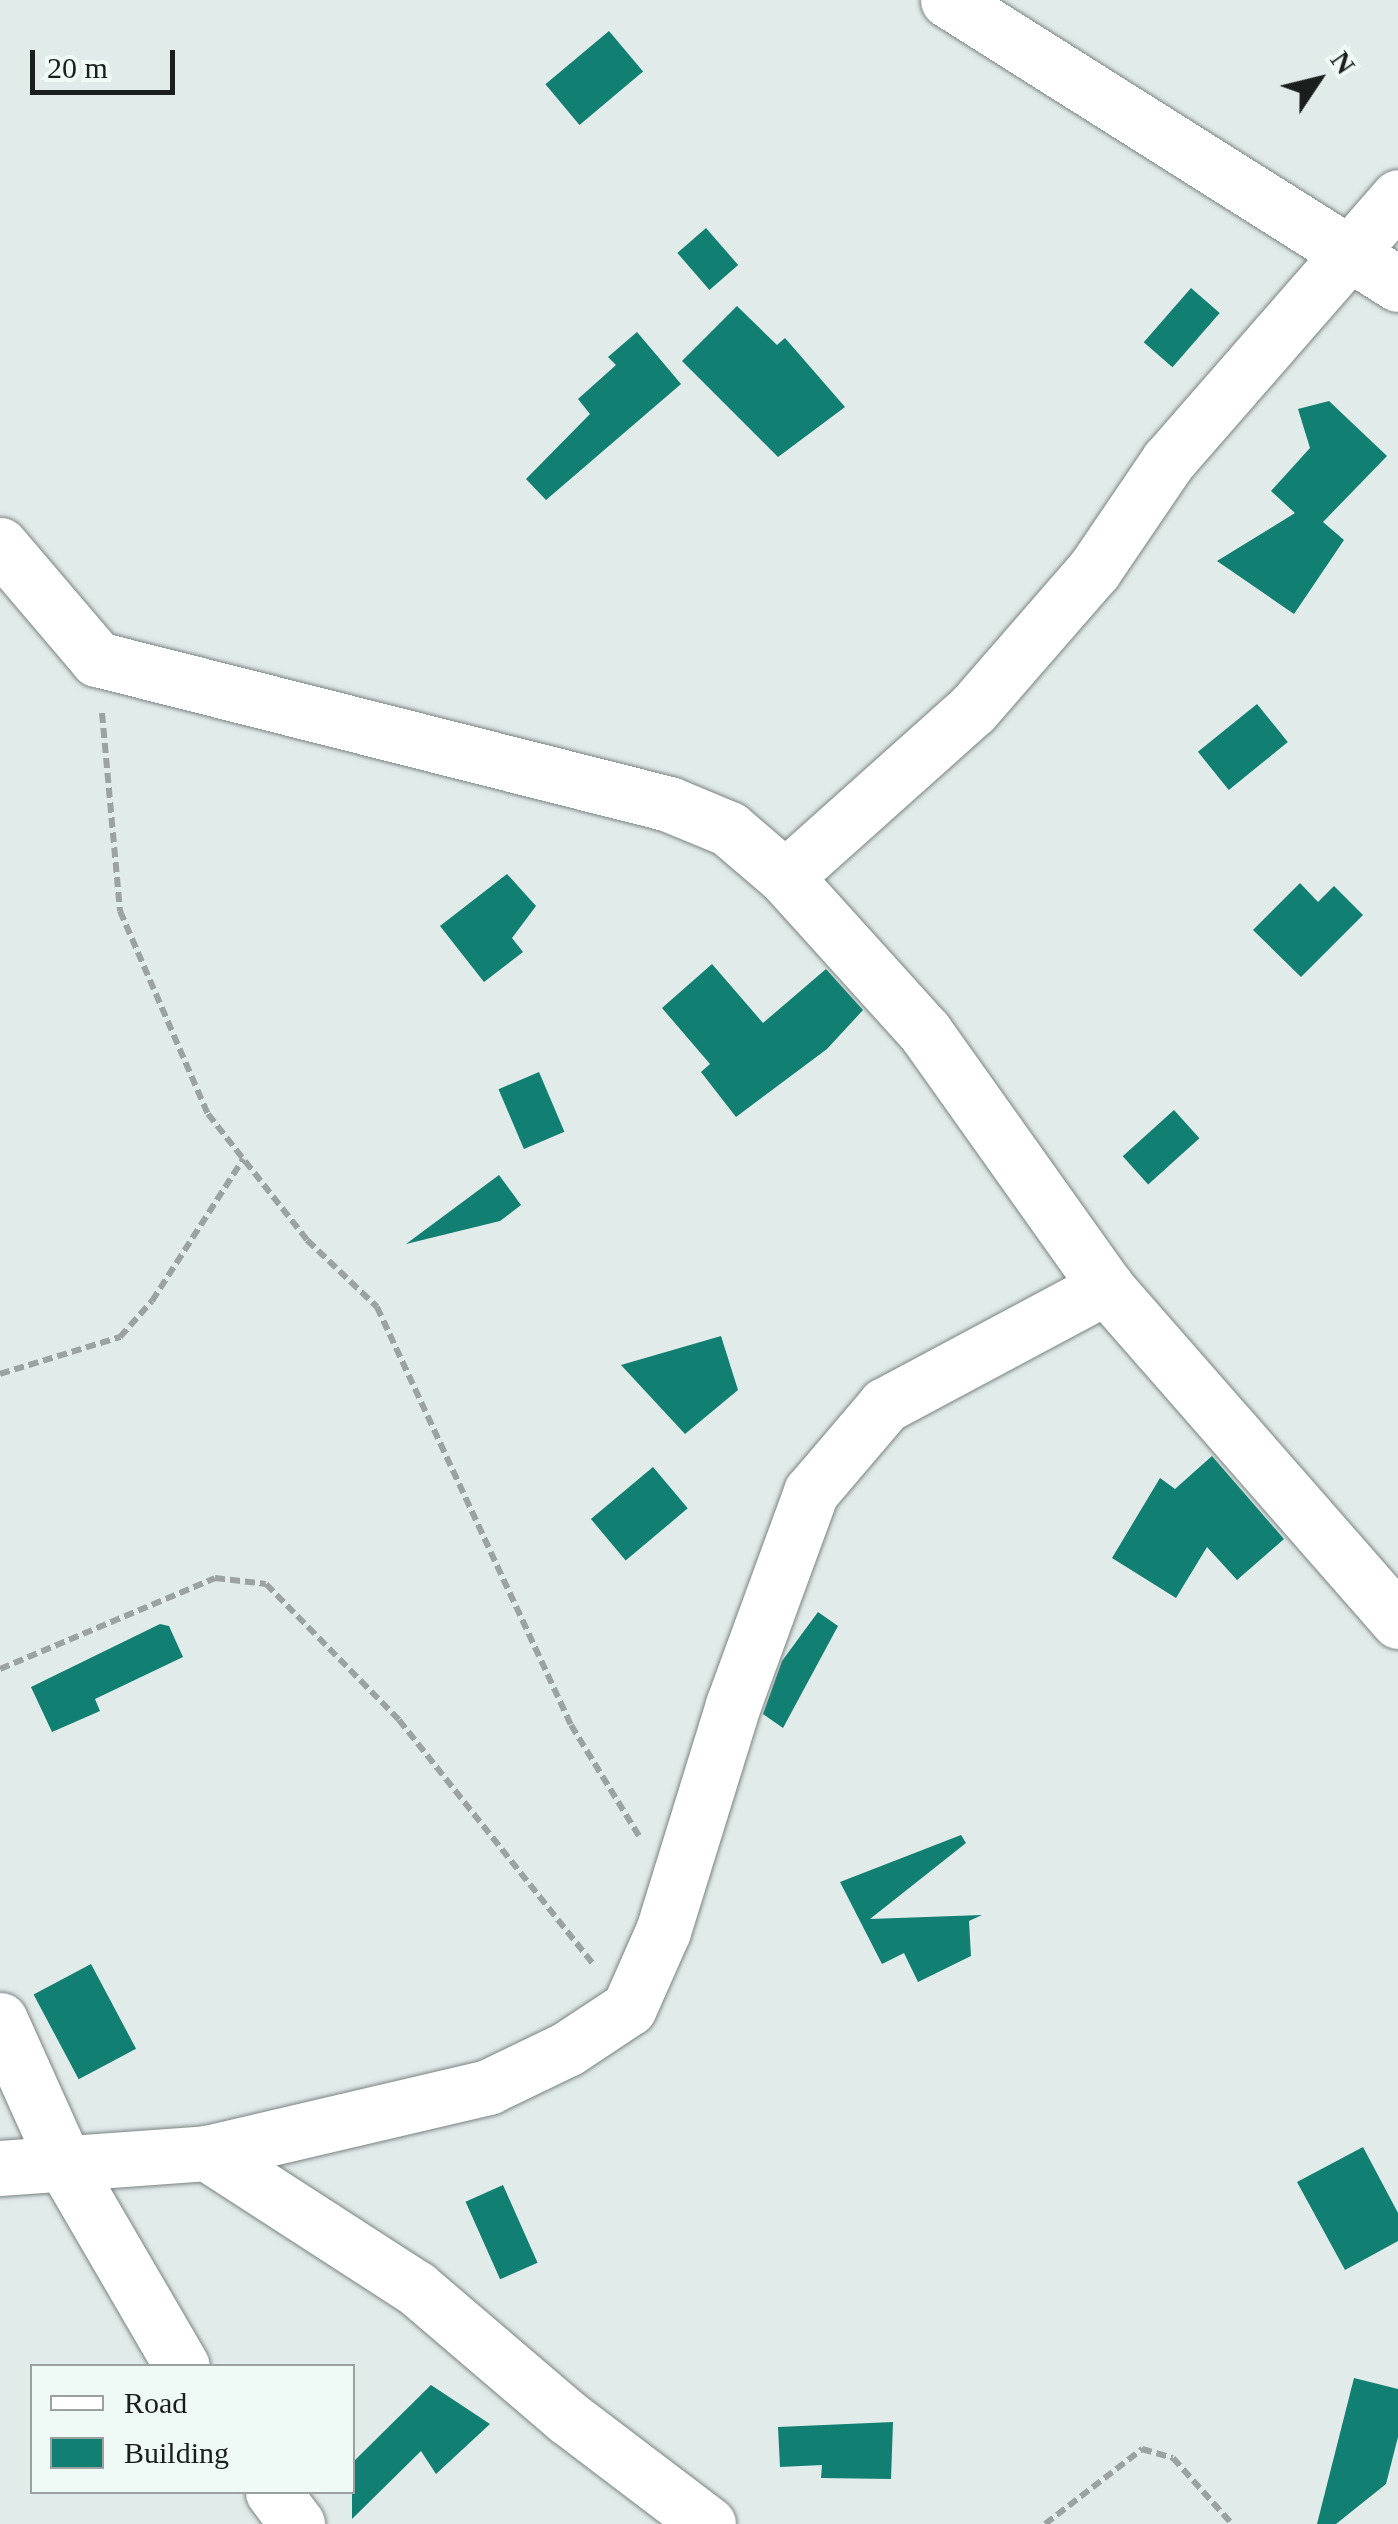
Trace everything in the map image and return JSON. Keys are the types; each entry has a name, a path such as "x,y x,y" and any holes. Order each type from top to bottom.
{"street":[{"path":"948,0 1348,257 1398,284"},
{"path":"785,877 973,709 1094,570 1168,461 1398,196"},
{"path":"0,544 97,659 668,804 729,828 785,877 925,1032 1106,1287 1398,1621"},
{"path":"0,2168 66,2167 207,2154 488,2087 567,2049 629,2008 663,1931 671,1888 811,1492 885,1405 1106,1287"},
{"path":"0,2020 66,2167 181,2364"},
{"path":"207,2154 416,2288 567,2417 708,2524"},
{"path":"274,2494 297,2524"}],"path":[{"path":"97,659 120,911 208,1114 308,1240 376,1308 570,1726 671,1888"},
{"path":"0,1374 120,1338 152,1301 243,1159"},
{"path":"0,1670 215,1578 266,1584 399,1720 629,2008"},
{"path":"1046,2524 1142,2450 1173,2458 1232,2524"}],"building":[{"path":"609,31 643,72 579,125 545,84"},
{"path":"706,228 738,265 709,290 677,253"},
{"path":"1191,288 1220,313 1172,367 1144,342"},
{"path":"737,306 777,345 785,338 845,407 778,457 682,361"},
{"path":"637,332 681,384 546,500 526,479 590,414 578,399 616,365 608,357"},
{"path":"1329,401 1387,456 1323,522 1344,540 1294,614 1217,561 1295,513 1271,491 1310,448 1298,409"},
{"path":"1257,704 1288,742 1229,790 1198,752"},
{"path":"507,874 536,906 512,938 523,952 484,982 440,926"},
{"path":"1300,883 1318,902 1334,886 1363,915 1301,977 1253,930"},
{"path":"712,964 763,1023 826,969 863,1010 827,1049 736,1117 701,1072 710,1064 662,1008"},
{"path":"539,1072 564,1132 524,1149 498,1089"},
{"path":"1174,1110 1199,1138 1148,1184 1123,1156"},
{"path":"499,1175 521,1205 500,1221 406,1244"},
{"path":"721,1336 738,1390 685,1434 621,1365"},
{"path":"1212,1456 1284,1539 1237,1580 1207,1547 1176,1598 1112,1558 1160,1478 1175,1489"},
{"path":"653,1467 688,1508 626,1560 591,1519"},
{"path":"818,1612 838,1626 783,1728 763,1714 782,1661"},
{"path":"160,1624 169,1626 183,1657 95,1699 100,1711 52,1732 31,1687"},
{"path":"961,1835 966,1843 870,1919 982,1915 969,1921 971,1956 918,1982 904,1953 882,1964 840,1882"},
{"path":"91,1964 136,2049 79,2079 34,1995"},
{"path":"1363,2147 1398,2213 1398,2241 1345,2270 1297,2182"},
{"path":"503,2185 538,2263 500,2279 466,2202"},
{"path":"1354,2378 1398,2389 1398,2437 1386,2484 1336,2524 1317,2524"},
{"path":"431,2385 490,2424 436,2474 421,2451 352,2519 355,2460"},
{"path":"893,2422 891,2479 821,2478 822,2465 780,2467 778,2427"}]}
